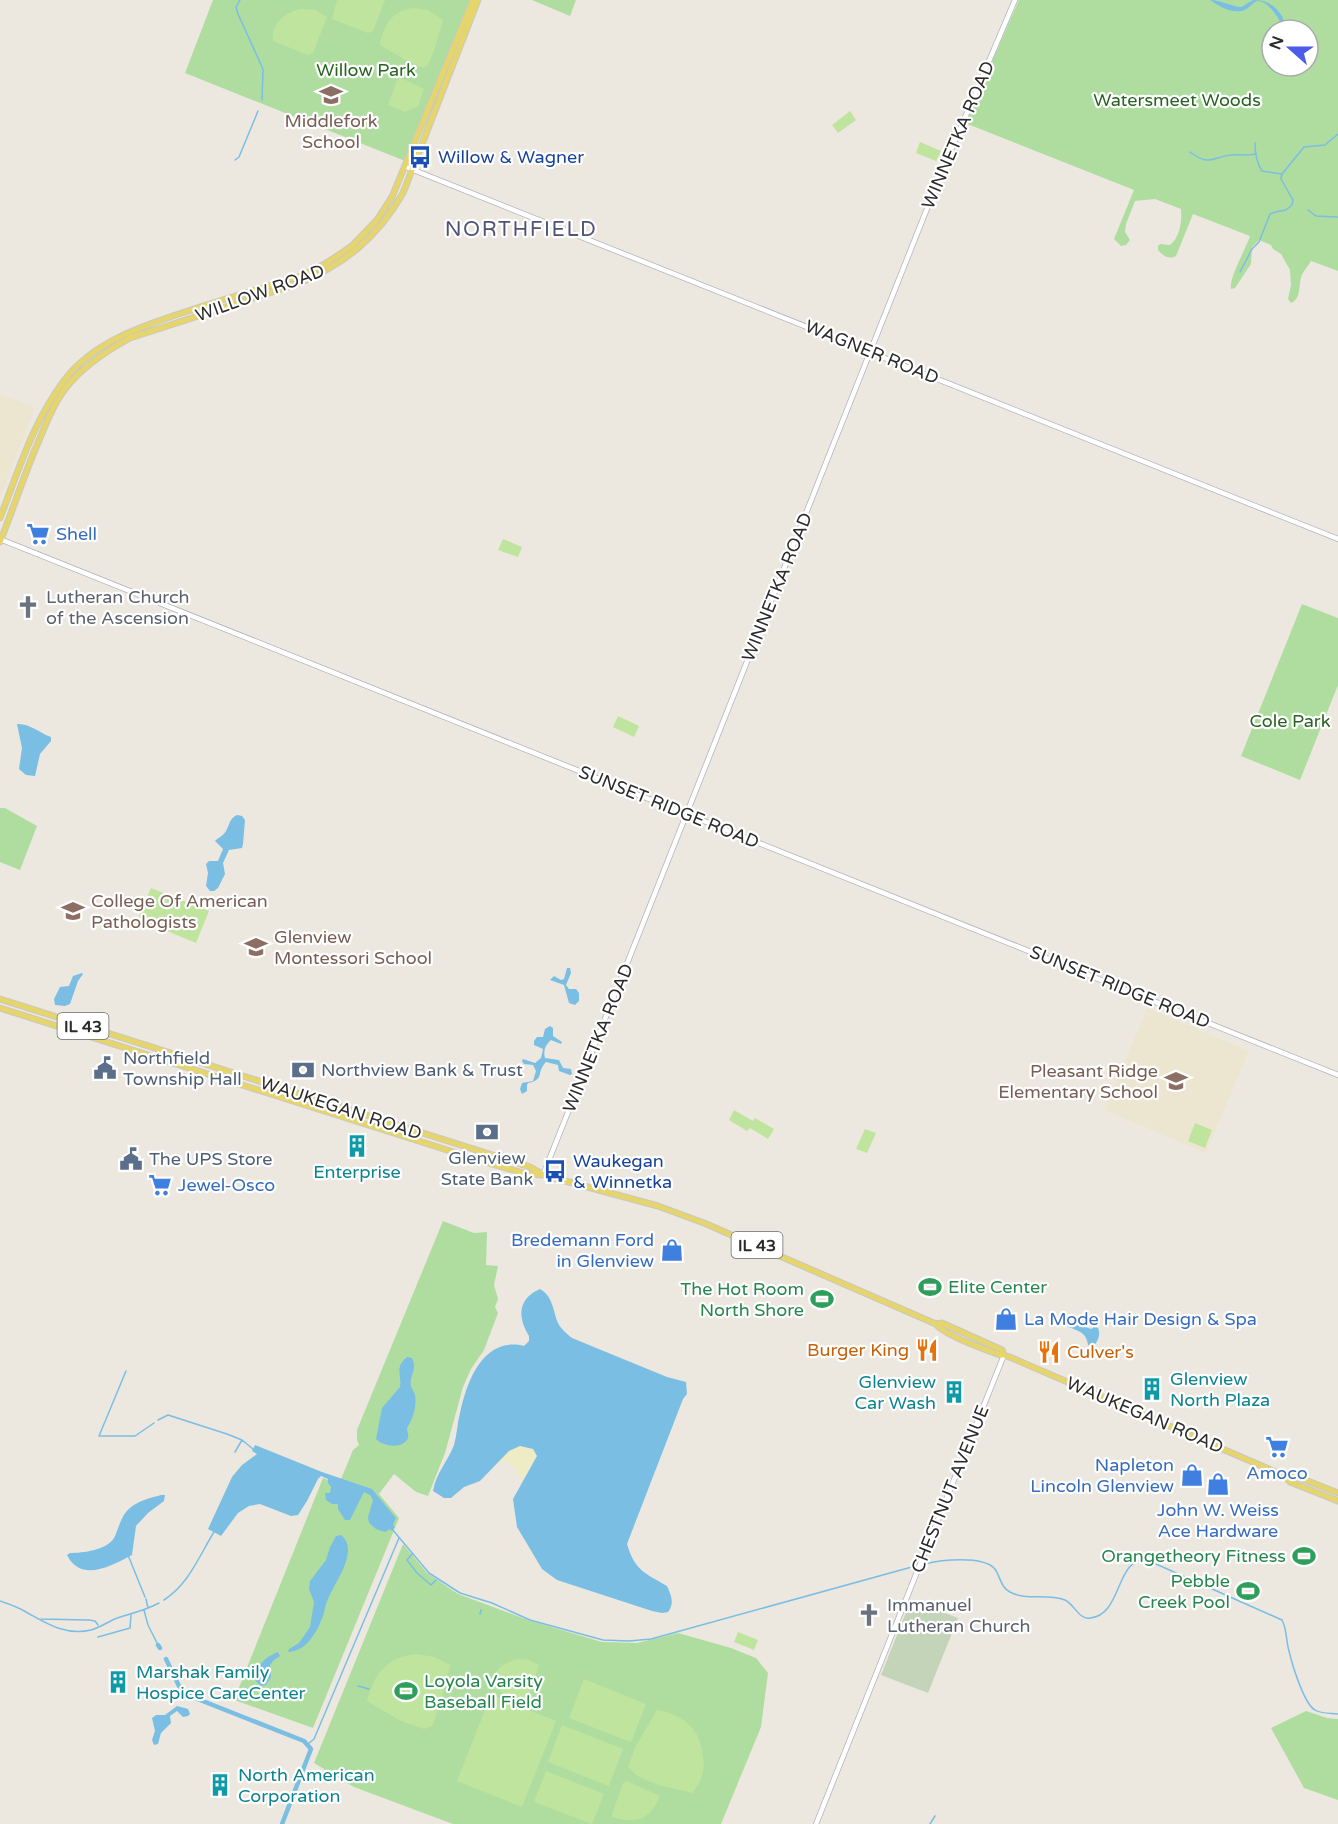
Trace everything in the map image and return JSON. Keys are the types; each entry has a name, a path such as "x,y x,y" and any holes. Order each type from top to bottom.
{"main road":[{"name":"WILLOW ROAD","path":"0,540 51,412 65,388 88,365 108,350 130,338 297,284 321,274 354,253 371,238 394,209 403,193 409,168 473,0"},
{"name":"WILLOW ROAD","path":"0,518 42,415 63,380 86,358 111,341 143,326 301,276 325,264 352,246 377,220 409,168 478,0"},
{"name":"WAUKEGAN ROAD","path":"0,999 530,1167 543,1175"},
{"name":"WAUKEGAN ROAD","path":"0,1008 488,1163 527,1174 543,1175 658,1206 700,1221 936,1324 942,1323 1002,1350 1004,1355 1285,1476 1290,1482 1338,1501"},
{"path":"247,1086 249,1078"},
{"name":"WAUKEGAN ROAD","path":"1285,1476 1290,1474 1338,1493"}],"street":[{"name":"WINNETKA ROAD","path":"543,1175 940,176 1015,0"},
{"name":"WAGNER ROAD","path":"409,168 1338,539"},
{"name":"SUNSET RIDGE ROAD","path":"0,540 1338,1075"},
{"name":"CHESTNUT AVENUE","path":"816,1824 1004,1355"}],"shaded area":[{"path":"0,394 35,407 0,498"},
{"name":"Pleasant Ridge Elementary School","path":"1147,1008 1249,1051 1206,1153 1104,1110"}],"green space":[{"name":"Willow Park","path":"213,0 471,0 405,161 185,73"},
{"path":"337,0 385,0 373,31 368,33 332,19"},
{"path":"532,0 576,0 570,16"},
{"name":"Watersmeet Woods","path":"1019,0 1338,0 1338,271 1311,261 1301,277 1297,298 1291,303 1288,299 1291,285 1290,270 1281,254 1271,245 1259,240 1252,247 1251,264 1235,288 1231,289 1235,271 1250,236 1193,214 1176,256 1166,257 1158,250 1158,246 1160,244 1170,245 1176,238 1181,224 1181,209 1155,199 1135,201 1126,224 1125,232 1130,240 1126,245 1121,246 1114,239 1134,190 965,123"},
{"path":"301,9 315,10 327,17 313,53 308,55 273,41 274,29 280,20"},
{"path":"406,9 428,10 443,20 434,51 428,65 423,68 380,45 383,31 390,20"},
{"path":"401,78 424,89 418,106 405,112 388,105 397,80"},
{"path":"850,111 856,120 838,133 832,125"},
{"path":"920,142 941,151 936,161 916,153"},
{"path":"503,539 522,547 518,557 498,550"},
{"name":"Cole Park","path":"1302,604 1338,618 1338,685 1300,780 1241,756"},
{"path":"618,716 639,726 634,737 613,727"},
{"path":"0,808 5,808 37,826 20,870 0,862"},
{"path":"151,888 209,911 196,943 138,919"},
{"path":"734,1110 774,1129 768,1139 750,1128 747,1131 729,1120"},
{"path":"1195,1123 1212,1130 1205,1148 1188,1141"},
{"path":"865,1129 876,1133 867,1153 856,1149"},
{"path":"443,1221 474,1233 487,1232 486,1265 498,1266 494,1285 498,1299 495,1307 498,1313 484,1350 471,1369 463,1387 445,1453 428,1496 416,1492 394,1474 379,1494 399,1518 313,1728 234,1700 323,1478 339,1484 353,1450 359,1445 357,1430"},
{"path":"403,1544 427,1573 458,1594 528,1620 602,1642 637,1643 678,1633 731,1648 756,1658 768,1673 761,1727 721,1824 453,1824 354,1787 314,1763"},
{"path":"911,1600 958,1618 928,1693 881,1675"},
{"path":"738,1632 758,1640 754,1650 734,1642"},
{"name":"Loyola Varsity Baseball Field","path":"415,1654 435,1657 450,1665 432,1726 424,1729 399,1720 367,1701 373,1683 383,1669 396,1659"},
{"path":"518,1659 529,1660 539,1665 528,1698 521,1700 490,1687 500,1668"},
{"path":"584,1679 646,1704 631,1742 569,1718"},
{"path":"491,1695 556,1721 522,1807 457,1781"},
{"path":"657,1710 683,1720 695,1731 699,1739 704,1762 701,1778 693,1793 648,1781 628,1766 636,1746"},
{"path":"1306,1711 1338,1719 1338,1800 1304,1788 1271,1728"},
{"path":"562,1725 623,1749 609,1786 548,1762"},
{"path":"546,1771 604,1794 592,1824 534,1802"},
{"path":"627,1781 660,1796 652,1810 642,1818 628,1820 611,1817 623,1783"}],"sand":[{"path":"520,1446 533,1449 537,1455 524,1479 516,1474 517,1471 507,1461 496,1463 509,1451"}],"water":[{"path":"1210,0 1241,7 1254,0 1267,2 1277,9 1282,18 1278,18 1266,4 1257,1 1241,11 1225,8"},
{"path":"17,724 30,727 51,737 51,741 40,754 35,776 26,775 19,769 22,748"},
{"path":"237,815 242,816 245,820 242,848 229,850 223,863 225,874 218,888 210,891 206,886 208,873 206,864 209,861 218,861 223,849 215,841 225,832 231,820"},
{"path":"567,968 570,968 571,973 566,985 569,989 576,989 579,993 579,1001 575,1005 569,1003 564,985 550,980 554,976 561,980 564,979"},
{"path":"82,973 70,1004 55,1005 54,999 60,987 69,986 73,976"},
{"path":"550,1026 553,1028 553,1036 562,1042 561,1044 551,1040 544,1051 545,1058 559,1060 563,1068 571,1069 572,1074 559,1071 558,1065 546,1062 539,1078 533,1082 528,1083 527,1091 522,1094 520,1089 522,1083 533,1081 536,1071 533,1065 524,1064 522,1061 523,1059 535,1063 541,1058 543,1049 534,1045 534,1041 537,1037 543,1037 545,1029"},
{"path":"540,1289 548,1296 559,1325 572,1338 667,1377 686,1382 687,1394 683,1399 627,1544 637,1566 667,1586 672,1602 668,1612 652,1611 557,1580 542,1569 517,1527 513,1499 537,1456 533,1449 520,1446 509,1451 480,1481 464,1487 451,1498 444,1498 433,1491 454,1445 463,1401 473,1375 488,1354 510,1345 524,1346 529,1341 521,1315 522,1309 527,1298"},
{"path":"1063,1318 1091,1329 1098,1328 1099,1337 1094,1346 1088,1345 1082,1333 1061,1322"},
{"path":"407,1357 412,1358 414,1362 411,1386 415,1395 414,1413 407,1428 408,1437 405,1442 387,1445 376,1439 382,1408 400,1387 400,1368"},
{"path":"255,1445 372,1489 396,1518 393,1525 395,1527 385,1532 369,1523 368,1517 373,1500 364,1492 350,1520 345,1520 338,1509 338,1504 332,1504 326,1500 325,1493 330,1493 331,1487 328,1479 321,1476 298,1515 291,1516 260,1504 249,1506 238,1513 221,1536 208,1529 232,1477 242,1465 257,1454 252,1451"},
{"path":"165,1495 164,1501 136,1526 132,1555 115,1564 97,1570 88,1570 73,1563 67,1555 94,1550 111,1542 122,1518 130,1508"},
{"path":"341,1535 346,1541 347,1557 327,1601 319,1626 307,1644 288,1652 299,1643 310,1627 314,1602 309,1589 310,1581 326,1560 336,1536"},
{"path":"278,1652 280,1656 270,1665 271,1677 266,1685 261,1686 256,1681 259,1667 265,1659"},
{"path":"177,1706 188,1709 190,1714 183,1717 177,1711 170,1716 171,1723 161,1733 158,1744 154,1745 152,1740 155,1731 152,1718 156,1715 165,1715"}],"waterway":[{"path":"240,0 236,7 238,14 263,69 262,100"},
{"path":"235,160 239,157 258,111"},
{"path":"1240,272 1252,249 1259,242 1270,214 1286,210 1292,205 1293,200 1281,179 1282,174 1304,147 1325,145 1338,134"},
{"path":"1255,143 1256,157 1262,171 1282,174"},
{"path":"1190,152 1207,160 1231,155 1255,154"},
{"path":"1308,210 1316,216 1338,217"},
{"path":"126,1371 99,1436 135,1436 154,1423"},
{"path":"158,1420 168,1415 227,1434 242,1440 253,1449"},
{"path":"235,1452 242,1440"},
{"path":"392,1529 429,1573 460,1593 492,1603 530,1620 603,1640 651,1639 919,1565"},
{"path":"164,1600 187,1578 214,1532"},
{"path":"308,1744 314,1739 399,1538"},
{"path":"412,1554 407,1560 417,1573 431,1585 436,1580"},
{"path":"128,1555 145,1597"},
{"path":"924,1564 950,1560 981,1562 995,1569 1003,1585 1010,1592 1016,1595 1065,1600 1083,1617 1090,1618 1101,1615 1108,1607 1129,1567 1147,1560 1282,1620 1293,1665 1307,1700 1317,1711 1338,1714"},
{"path":"146,1599 148,1608"},
{"path":"0,1601 56,1627 73,1631 94,1629 116,1618 159,1603"},
{"path":"144,1610 148,1625 158,1645"},
{"path":"480,1614 481,1610"},
{"path":"98,1637 130,1628 131,1615"},
{"path":"38,1619 89,1620 95,1621 98,1625"},
{"path":"166,1659 179,1686 190,1696 304,1741 311,1749 282,1824"},
{"path":"358,1686 369,1689"},
{"path":"930,1824 935,1816"}],"place":[{"name":"Middlefork School","path":"331,95"},
{"name":"Willow & Wagner","path":"420,157"},
{"name":"Shell","path":"38,534"},
{"name":"Lutheran Church of the Ascension","path":"28,607"},
{"name":"College Of American Pathologists","path":"73,911"},
{"name":"Glenview Montessori School","path":"256,947"},
{"name":"Northfield Township Hall","path":"105,1068"},
{"name":"Northview Bank & Trust","path":"303,1070"},
{"name":"Pleasant Ridge Elementary School","path":"1176,1081"},
{"name":"Glenview State Bank","path":"487,1132"},
{"name":"Enterprise","path":"357,1146"},
{"name":"The UPS Store","path":"131,1159"},
{"name":"Waukegan & Winnetka","path":"555,1171"},
{"name":"Jewel-Osco","path":"160,1185"},
{"name":"Bredemann Ford in Glenview","path":"672,1250"},
{"name":"Elite Center","path":"930,1287"},
{"name":"The Hot Room North Shore","path":"822,1299"},
{"name":"La Mode Hair Design & Spa","path":"1006,1319"},
{"name":"Burger King","path":"927,1350"},
{"name":"Culver's","path":"1049,1352"},
{"name":"Glenview North Plaza","path":"1152,1389"},
{"name":"Glenview Car Wash","path":"954,1392"},
{"name":"Amoco","path":"1277,1447"},
{"name":"Napleton Lincoln Glenview","path":"1192,1475"},
{"name":"John W. Weiss Ace Hardware","path":"1218,1484"},
{"name":"Orangetheory Fitness","path":"1304,1556"},
{"name":"Pebble Creek Pool","path":"1248,1591"},
{"name":"Immanuel Lutheran Church","path":"869,1615"},
{"name":"Marshak Family Hospice CareCenter","path":"118,1682"},
{"name":"Loyola Varsity Baseball Field","path":"406,1691"},
{"name":"North American Corporation","path":"220,1785"}],"district":[{"name":"NORTHFIELD","path":"521,229"}]}
